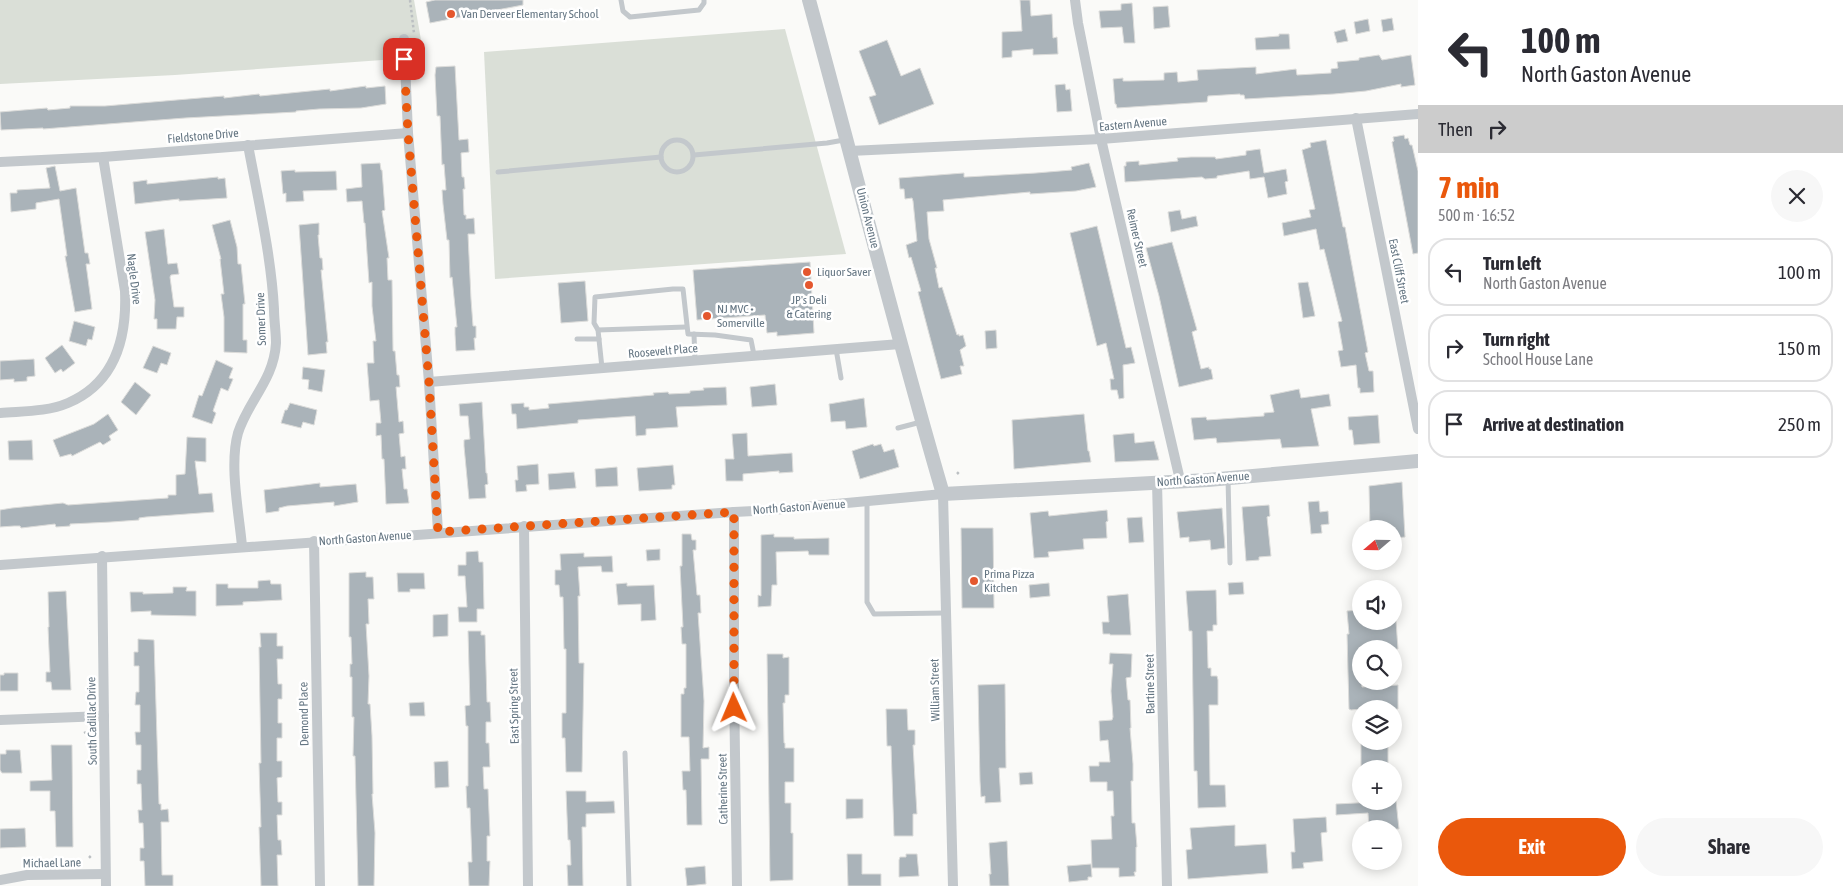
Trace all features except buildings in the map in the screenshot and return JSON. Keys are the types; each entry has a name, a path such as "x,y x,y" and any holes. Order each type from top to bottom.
{"street":[{"name":"Union Avenue","path":"809,0 849,145 900,344 943,494"},
{"name":"Reimer Street","path":"1075,0 1101,139 1180,480"},
{"path":"404,39 408,133 429,382 438,532"},
{"name":"Eastern Avenue","path":"849,145 1101,139 1418,114"},
{"name":"East Cliff Street","path":"1356,118 1418,429"},
{"name":"Fieldstone Drive","path":"0,162 103,157 408,133"},
{"name":"Somer Drive","path":"242,546 234,467 235,448 245,418 268,376 276,343 268,251 248,145"},
{"name":"Nagle Drive","path":"0,412 38,410 67,403 87,393 103,378 114,358 124,332 125,291 103,157"},
{"name":"Roosevelt Place","path":"429,382 900,344"},
{"name":"North Gaston Avenue","path":"0,565 438,532 772,510 943,494 1228,478 1418,461"},
{"name":"Bartine Street","path":"1157,482 1167,886"},
{"name":"William Street","path":"943,494 953,886"},
{"name":"Catherine Street","path":"734,512 737,886"},
{"name":"East Spring Street","path":"524,526 528,886"},
{"name":"Demond Place","path":"314,541 320,886"},
{"name":"South Cadillac Drive","path":"102,556 106,886"},
{"path":"0,720 104,716"},
{"name":"Michael Lane","path":"0,880 27,875 105,874"}],"lane":[{"path":"621,0 623,11 630,17 698,10 704,3 704,0"},
{"path":"675,140 685,141 690,145 694,155 691,165 682,172 667,169 663,165 661,157 665,144 675,140"},
{"path":"694,155 827,143 849,145"},
{"path":"498,172 661,157"},
{"path":"602,368 598,330 594,323 595,297 683,289 688,334 715,335 751,340 754,356"},
{"path":"598,330 686,327"},
{"path":"694,334 696,361"},
{"path":"577,339 599,338"},
{"path":"836,350 841,378"},
{"path":"898,428 922,422"},
{"path":"1228,478 1230,563"},
{"path":"867,502 867,602 874,614 945,613"},
{"path":"625,753 629,886"}],"shaded area":[{"path":"0,0 414,0 424,57 175,75 0,84"},
{"path":"785,29 846,254 495,279 484,52"}],"place":[{"name":"Van Derveer Elementary School","path":"451,14"},
{"name":"Liquor Saver","path":"807,272"},
{"name":"JP's Deli & Catering","path":"809,285"},
{"name":"NJ MVC - Somerville","path":"707,316"},
{"name":"Prima Pizza Kitchen","path":"974,581"}],"route":[{"path":"404,59 408,133 429,382 438,532 734,512 734,708"}]}
